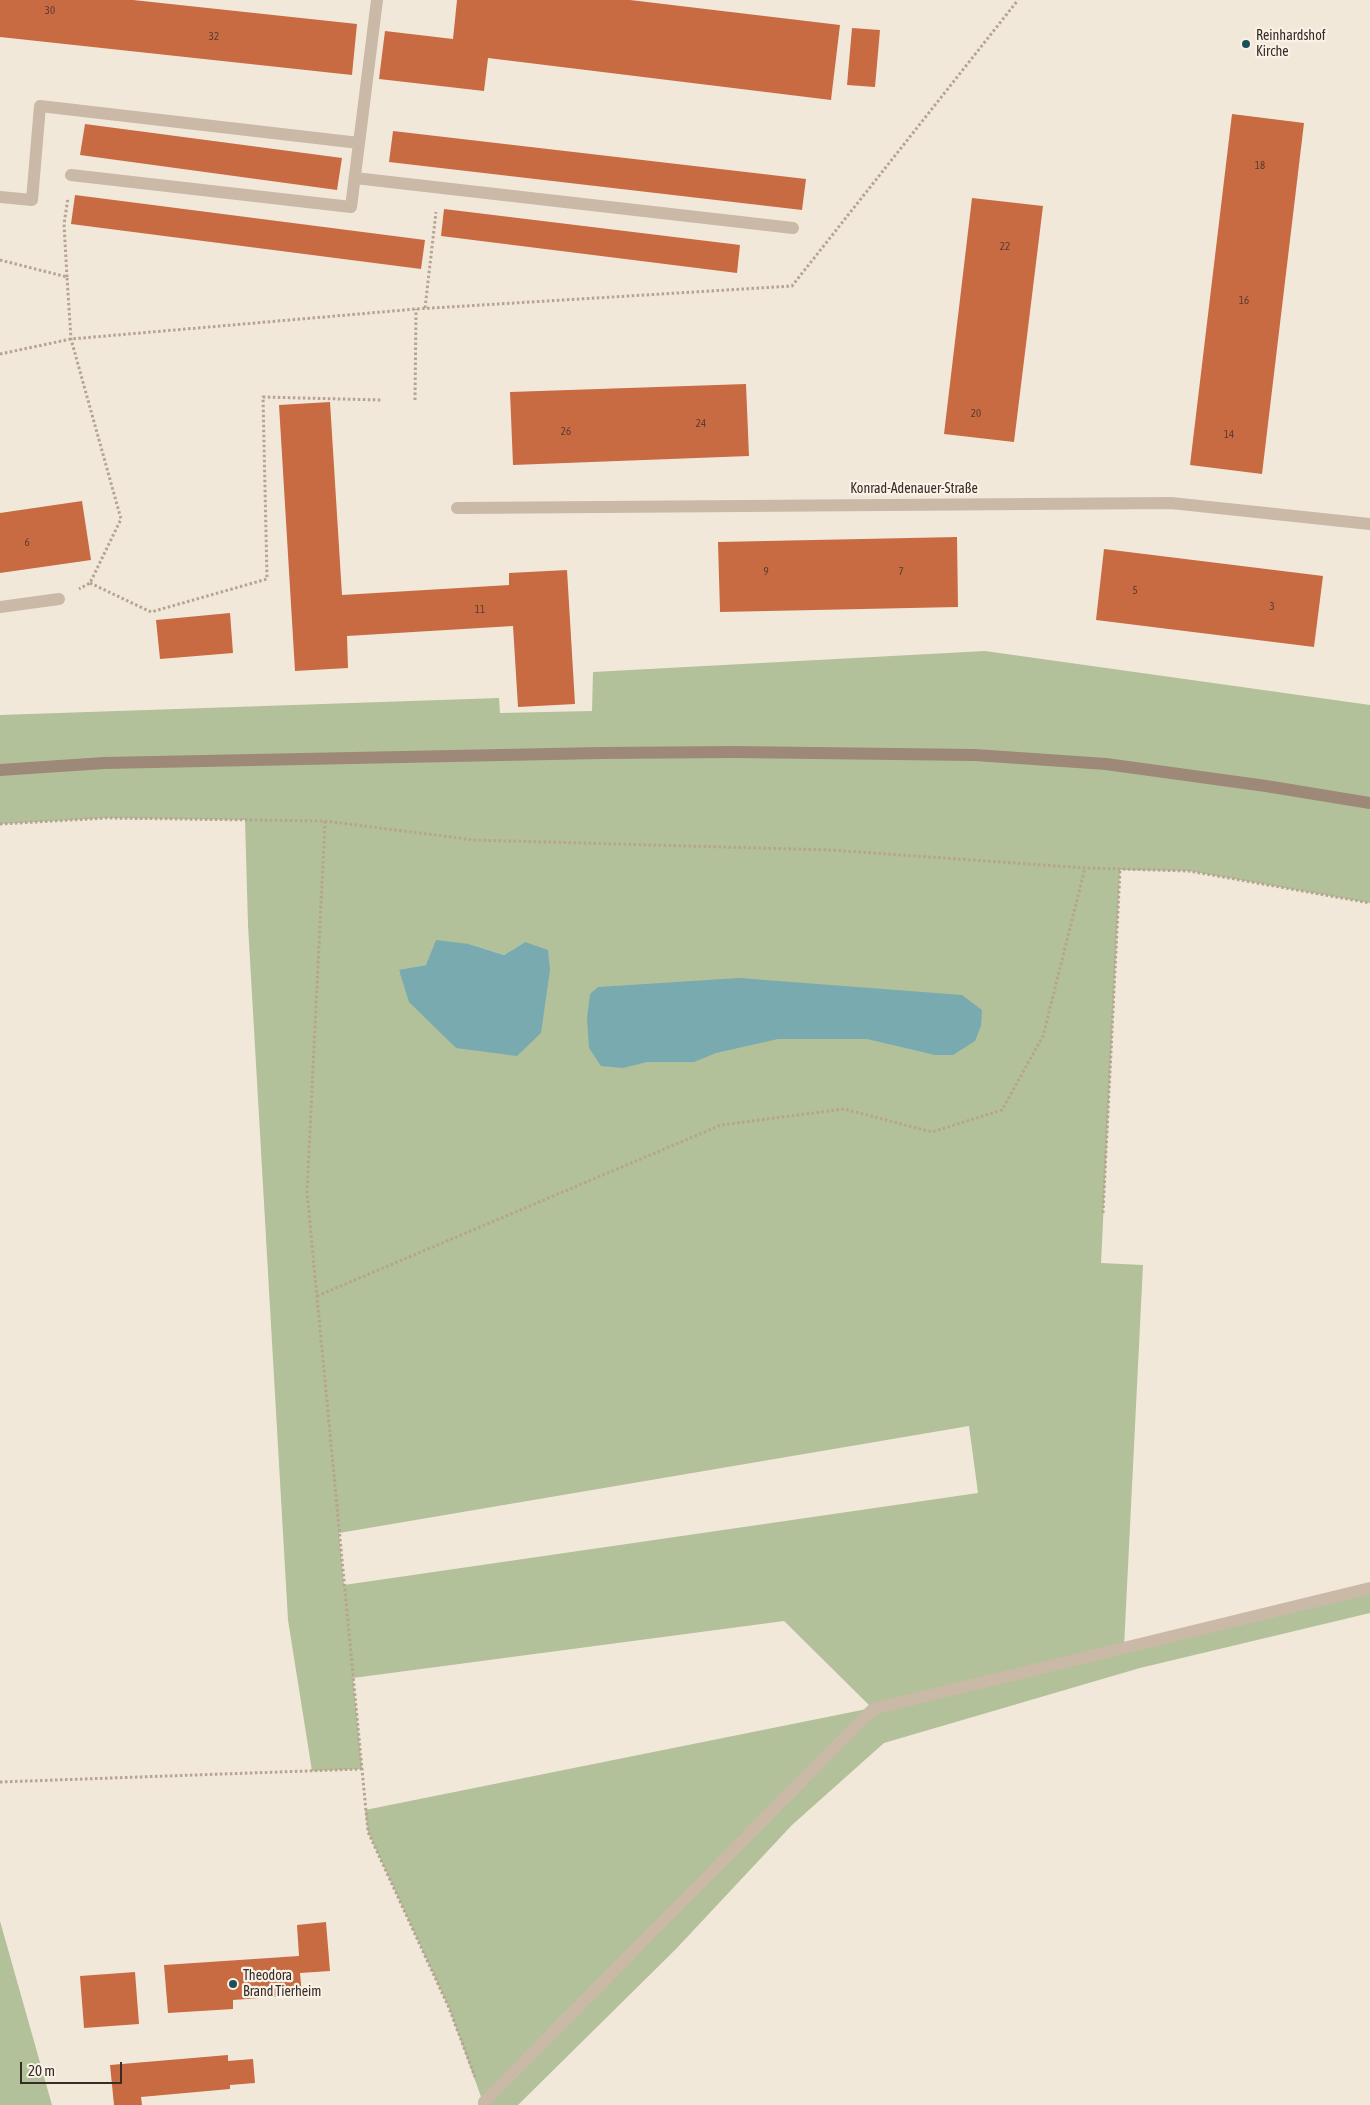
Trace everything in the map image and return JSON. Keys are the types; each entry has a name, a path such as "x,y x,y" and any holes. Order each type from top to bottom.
{"main road":[{"path":"0,770 104,763 591,753 734,752 975,755 1106,764 1266,786 1370,803"}],"street":[{"path":"71,175 352,207 377,0"},
{"path":"0,197 32,200 40,106 359,143"},
{"path":"355,178 793,228"},
{"name":"Konrad-Adenauer-Straße","path":"457,508 1170,503 1370,524"},
{"path":"0,607 59,599"},
{"path":"482,2104 873,1709 1370,1588"}],"path":[{"path":"0,354 71,339 425,308 792,286 1018,0"},
{"path":"59,599 90,583 121,519 71,339 64,224 71,175"},
{"path":"425,308 438,188"},
{"path":"0,260 67,277"},
{"path":"415,400 416,309"},
{"path":"90,583 151,612 267,579 263,398 382,400"},
{"path":"0,824 107,818 325,821 474,840 831,850 1085,868 1190,871 1370,903"},
{"path":"325,821 307,1192 368,1832 449,2008 482,2104"},
{"path":"317,1296 721,1125 844,1109 932,1132 1002,1110 1043,1036 1085,868"},
{"path":"1103,1213 1120,870"},
{"path":"0,1782 362,1769"}],"green space":[{"path":"985,651 1370,705 1370,903 1189,871 1120,870 1101,1263 1143,1265 1124,1647 1370,1588 1370,1613 1140,1668 884,1743 792,1825 676,1949 518,2105 484,2105 449,2008 368,1832 365,1810 872,1708 784,1621 353,1678 362,1769 312,1771 288,1620 248,925 245,820 107,818 0,824 0,715 499,698 500,713 592,711 593,672","holes":["525,942 456,1048 436,1026 399,971 426,965 469,944 504,955","969,1426 978,1493 344,1585 339,1533"]},
{"path":"0,1921 52,2105 0,2105"}],"water":[{"path":"436,940 469,944 504,955 525,942 548,950 550,970 541,1033 517,1056 456,1048 409,1002 399,970 426,965"},
{"path":"739,978 962,995 982,1010 981,1026 975,1041 953,1055 935,1055 867,1039 778,1039 716,1053 694,1062 647,1062 623,1068 601,1066 589,1048 587,1018 590,994 598,987"}],"building":[{"path":"0,0 133,0 357,24 352,75 0,37"},
{"path":"457,0 630,0 840,25 831,100 488,58 484,91 379,79 385,31 453,39"},
{"path":"852,28 880,30 875,87 847,85"},
{"path":"1232,114 1304,123 1262,474 1190,465"},
{"path":"85,124 342,158 337,190 80,155"},
{"path":"393,131 806,179 802,210 389,162"},
{"path":"75,195 425,240 421,269 71,224"},
{"path":"972,198 1043,206 1014,442 944,434"},
{"path":"444,209 740,245 737,273 441,236"},
{"path":"746,384 749,456 513,465 510,392"},
{"path":"330,402 342,595 509,585 509,573 567,570 575,704 518,707 513,626 347,636 348,668 295,671 279,405"},
{"path":"82,501 91,560 0,573 0,513"},
{"path":"957,537 958,607 720,612 718,542"},
{"path":"1104,549 1323,576 1314,647 1096,620"},
{"path":"230,613 233,653 160,659 156,620"},
{"name":"Theodora Brand Tierheim","path":"326,1922 330,1971 300,1973 302,1995 233,2000 233,2009 168,2013 164,1965 299,1956 297,1925"},
{"path":"135,1972 139,2024 84,2028 80,1976"},
{"path":"228,2055 228,2061 253,2059 255,2083 230,2085 230,2089 141,2097 142,2105 114,2105 110,2065"}],"place":[{"name":"Reinhardshof Kirche","path":"1246,44"},
{"name":"Theodora Brand Tierheim","path":"233,1984"}]}
